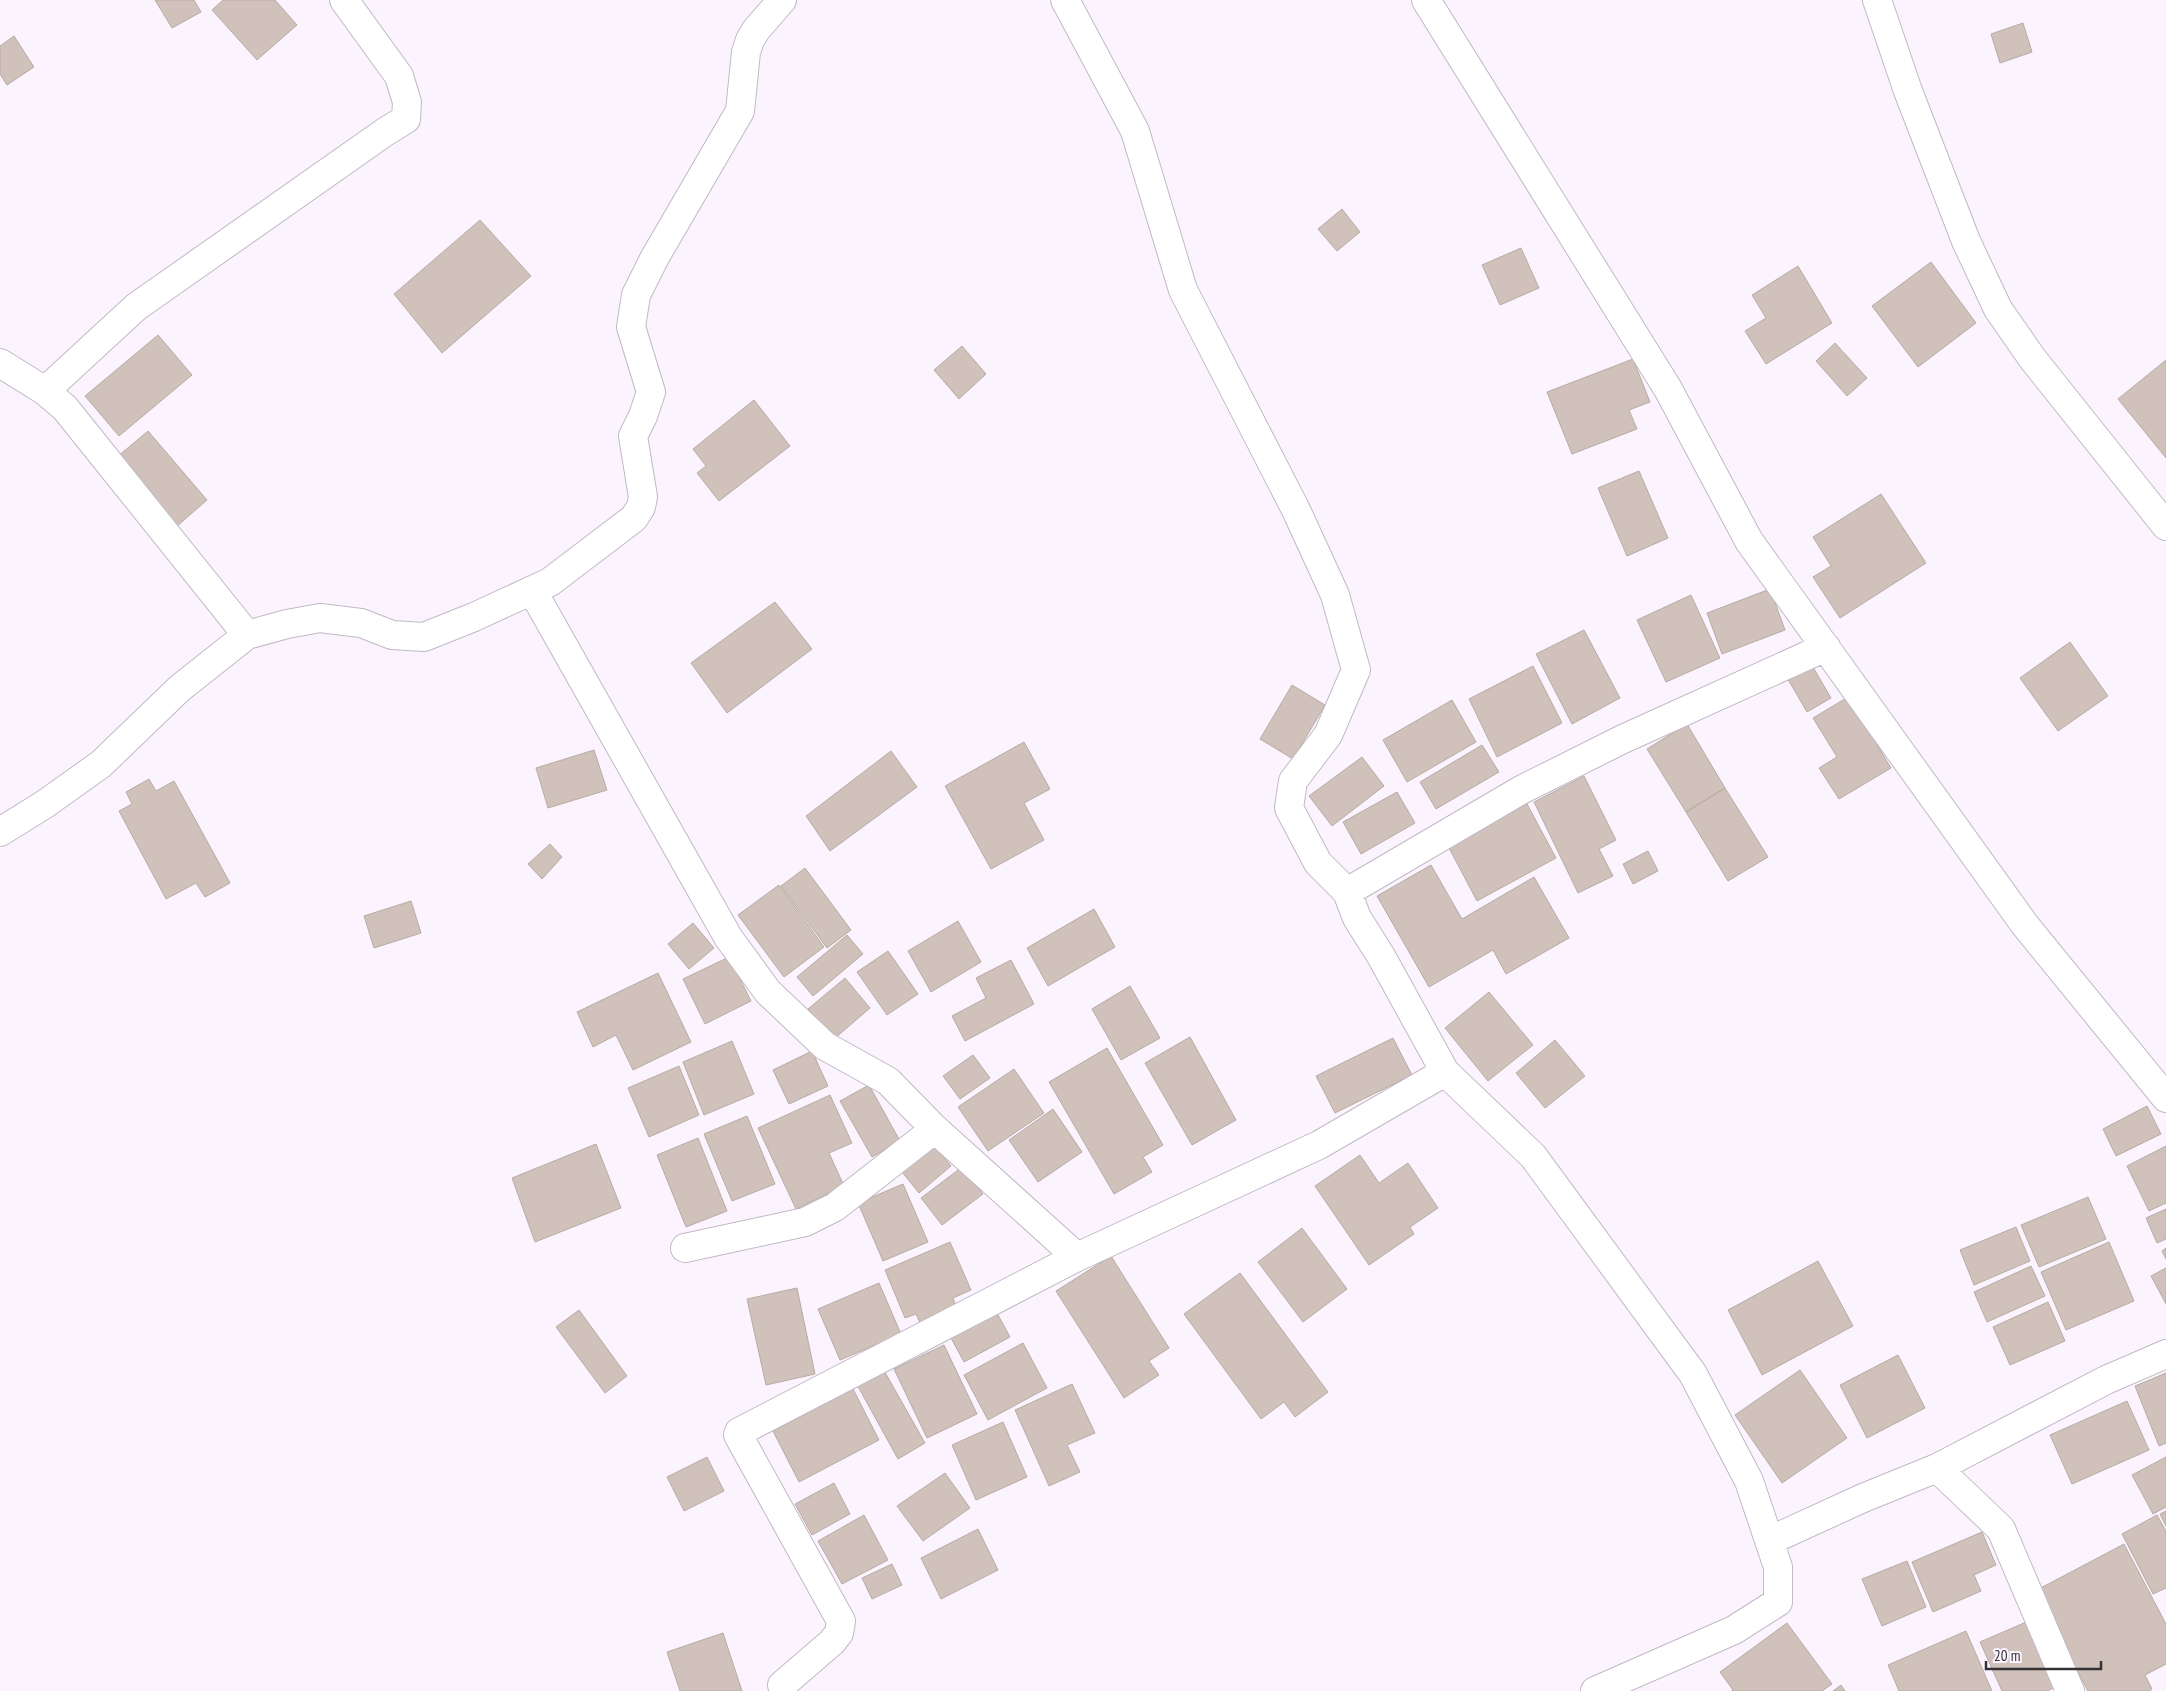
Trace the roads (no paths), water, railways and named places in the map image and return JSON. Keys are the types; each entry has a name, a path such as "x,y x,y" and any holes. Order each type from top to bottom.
{"street":[{"path":"44,391 136,307 385,132 406,120 407,102 399,76 344,0"},
{"path":"0,832 45,804 101,764 180,688 247,635 287,624 320,618 362,623 392,635 424,637 474,617 550,582 634,518 641,507 643,497 633,436 643,416 651,392 631,327 636,295 655,257 740,112 746,52 750,40 756,30 782,0"},
{"path":"1065,0 1135,131 1183,290 1296,510 1335,595 1356,670 1328,735 1293,781 1289,808 1318,863 1347,892 1357,918 1381,956 1445,1072 1533,1156 1693,1374 1749,1481 1778,1567 1778,1602 1734,1630 1595,1691"},
{"path":"1426,0 1668,389 1749,541 2025,926 2166,1098"},
{"path":"1877,0 1908,91 1966,241 1998,309 2032,358 2166,526"},
{"path":"0,364 44,391 65,408 247,635"},
{"path":"532,590 728,937 768,992 825,1046 888,1081 935,1129 1076,1257"},
{"path":"1347,892 1521,790 1623,739 1826,647"},
{"path":"782,1685 832,1642 839,1633 841,1621 738,1435 739,1432 1076,1257 1320,1145 1445,1072"},
{"path":"685,1248 805,1222 835,1207 935,1129"},
{"path":"1769,1541 1863,1498 1937,1468 2106,1380 2166,1354"},
{"path":"1937,1468 2001,1529 2070,1691"}]}
